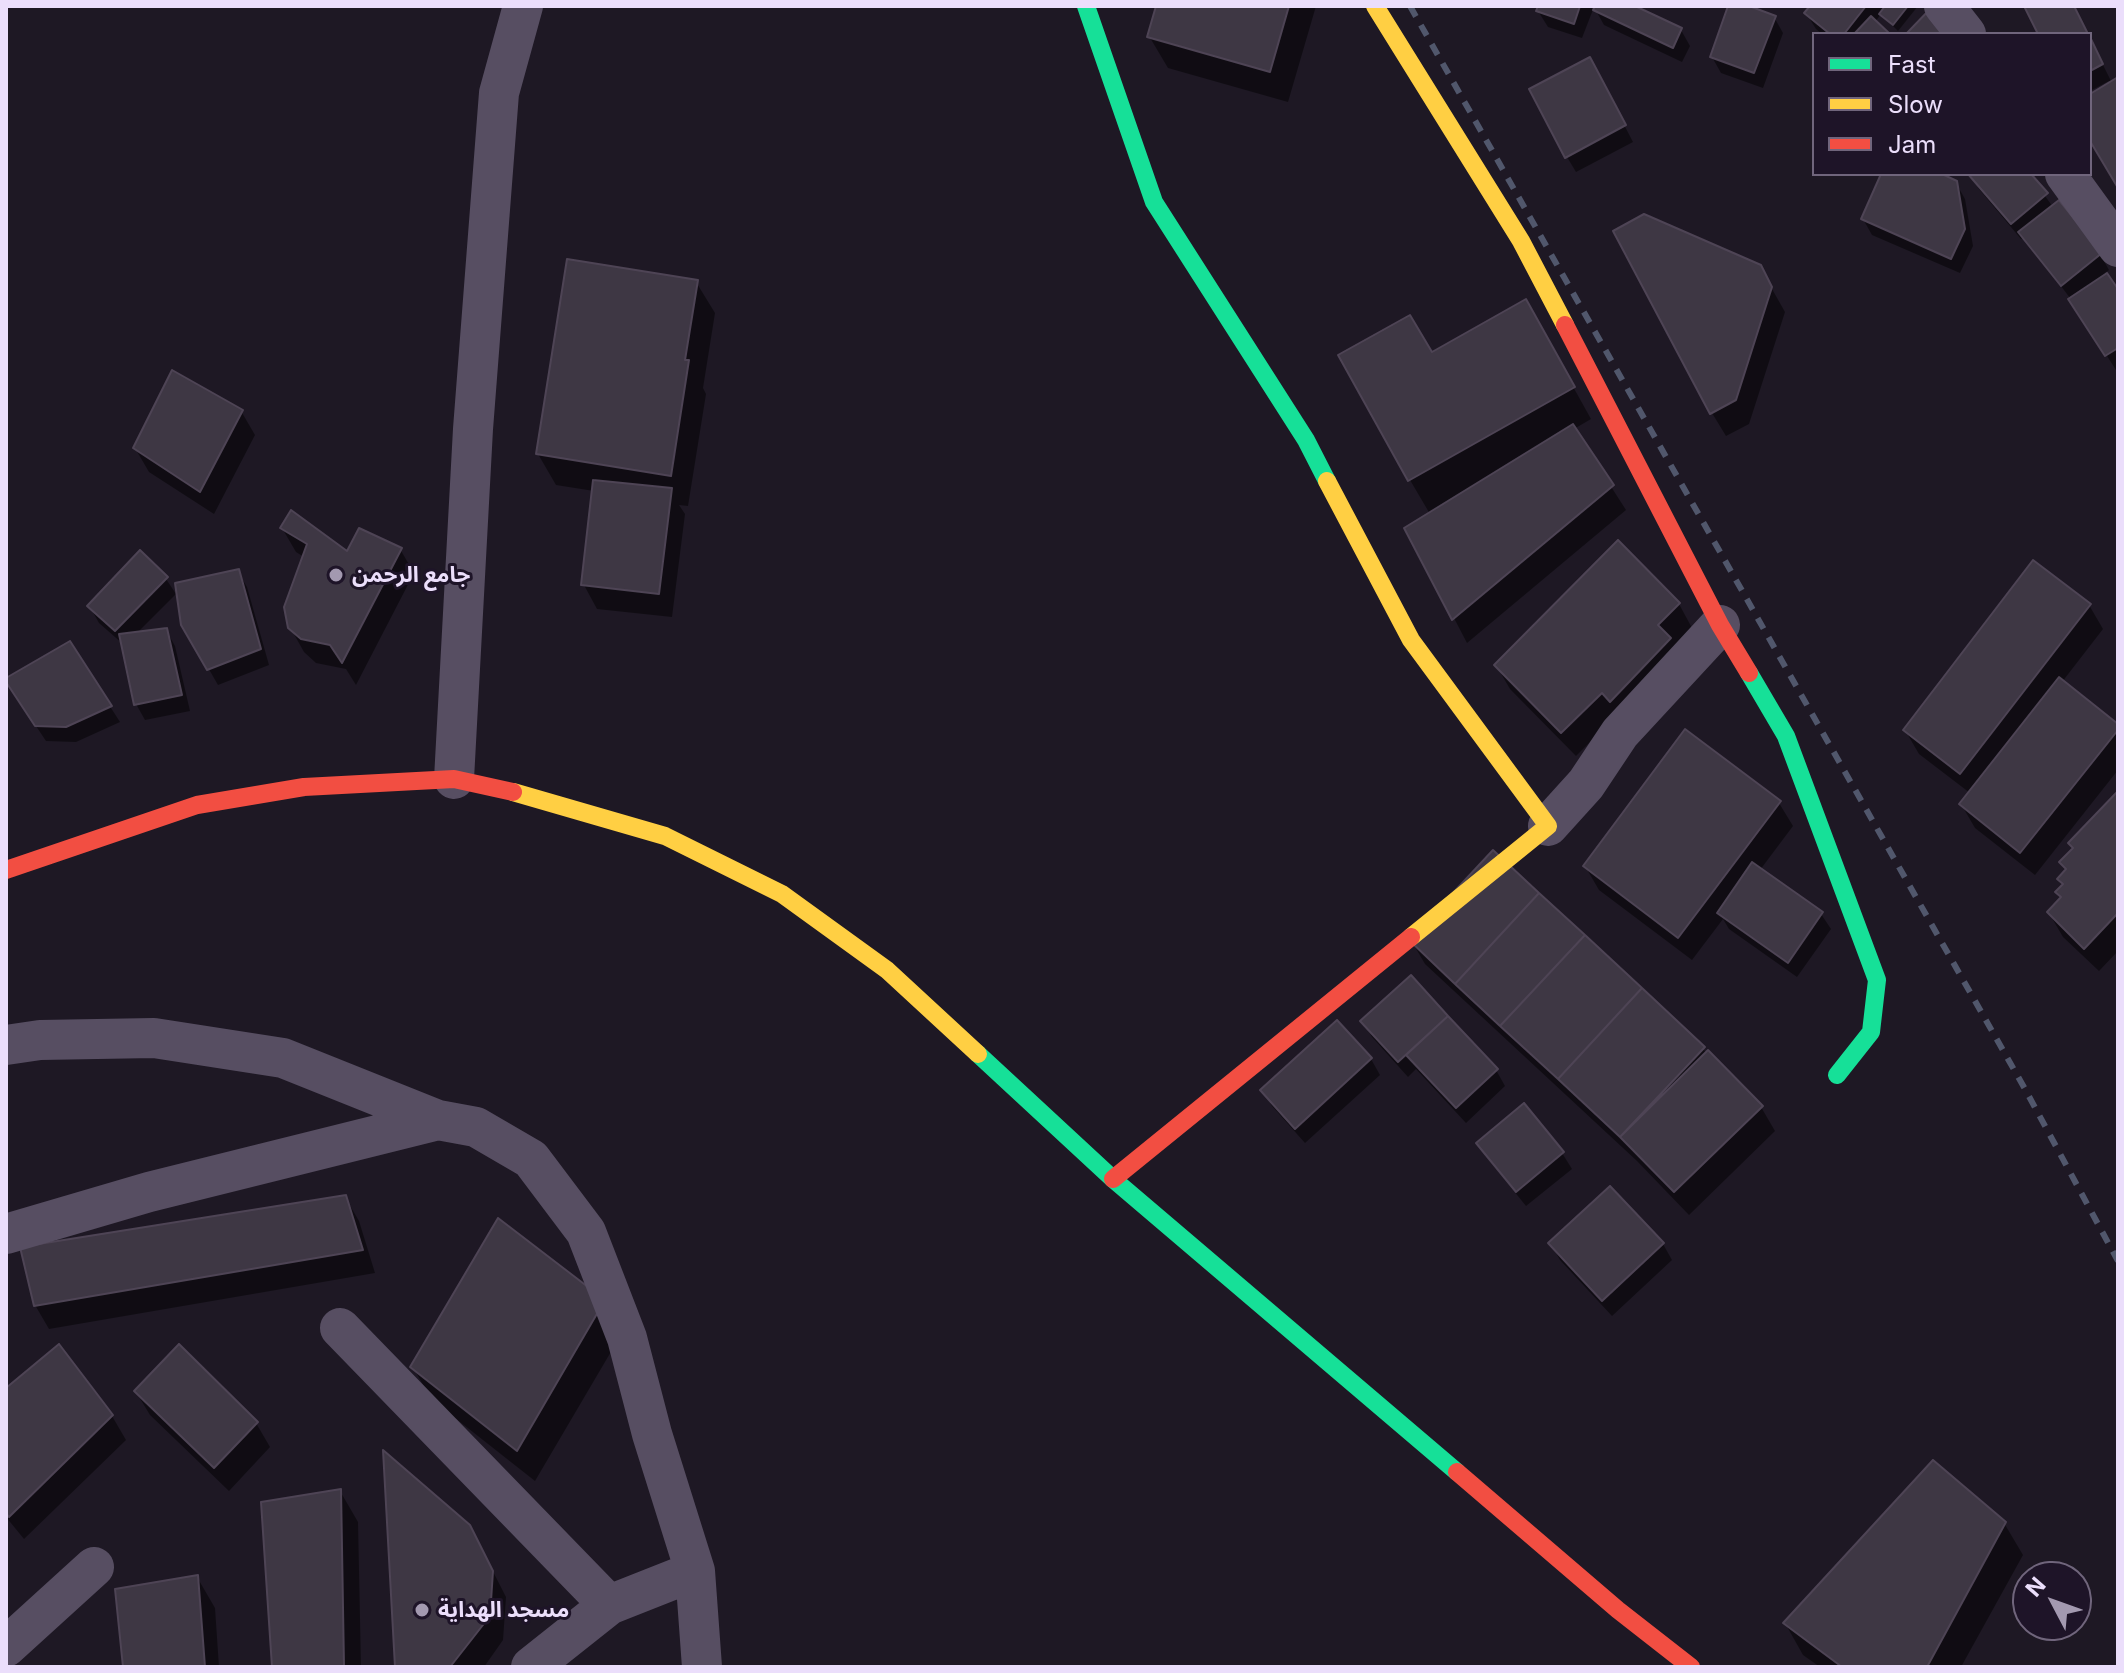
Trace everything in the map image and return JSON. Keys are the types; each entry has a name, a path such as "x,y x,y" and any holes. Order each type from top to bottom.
{"street":[{"path":"454,779 473,429 499,93 523,6"},
{"path":"1086,6 1154,202 1306,440 1411,640 1548,826"},
{"path":"1375,6 1521,241 1720,625 1786,736 1877,980 1871,1032 1837,1075"},
{"path":"1944,6 1964,32"},
{"path":"2066,176 2118,247"},
{"path":"1113,1179 1548,826 1586,784 1620,733 1720,625"},
{"path":"6,870 197,805 304,787 454,779 541,799 665,836 782,894 887,970 1113,1179 1594,1589 1691,1667"},
{"path":"6,1045 40,1040 154,1038 283,1058 438,1120 476,1127 531,1159 586,1232 627,1338 652,1434 695,1571 702,1667"},
{"path":"6,1234 149,1192 438,1120"},
{"path":"340,1328 609,1605"},
{"path":"6,1647 94,1567"},
{"path":"531,1667 609,1605 695,1571"}],"building":[{"path":"1156,6 1289,6 1270,72 1147,37"},
{"path":"1538,6 1580,6 1574,24 1536,11"},
{"path":"1595,6 1635,6 1682,28 1673,48 1593,10"},
{"path":"1728,6 1749,6 1776,16 1754,73 1710,57"},
{"path":"1810,6 1866,6 1846,32 1828,32 1804,13"},
{"path":"1885,6 1908,6 1893,25 1879,14"},
{"path":"1933,6 1942,32 1908,32"},
{"path":"2024,6 2074,6 2087,32 2037,32"},
{"path":"1871,16 1888,32 1856,32"},
{"path":"2092,41 2103,64 2092,70"},
{"path":"1590,57 1626,125 1565,158 1529,89"},
{"path":"2118,77 2118,188 2092,144 2092,93"},
{"path":"1880,176 1946,176 1957,181 1965,229 1951,259 1861,219"},
{"path":"1970,176 2033,176 2048,193 2011,224"},
{"path":"2059,200 2102,253 2061,286 2018,232"},
{"path":"1644,214 1761,265 1772,287 1736,400 1710,414 1613,231"},
{"path":"567,259 698,280 671,476 536,454"},
{"path":"2107,273 2118,289 2118,348 2105,356 2068,299"},
{"path":"1526,299 1575,387 1408,481 1338,355 1410,315 1432,352"},
{"path":"172,370 243,410 200,492 133,448"},
{"path":"1573,424 1614,485 1452,620 1404,528"},
{"path":"593,480 672,488 659,594 581,585"},
{"path":"291,510 347,551 359,528 402,548 342,663 330,645 301,639 288,628 284,607 307,544 280,528"},
{"path":"1618,540 1680,603 1658,625 1671,638 1610,702 1602,693 1561,733 1494,665"},
{"path":"140,550 168,577 115,631 87,606"},
{"path":"2033,560 2091,604 1960,774 1903,730"},
{"path":"239,569 261,649 207,670 181,625 175,583"},
{"path":"167,628 182,695 134,705 119,634"},
{"path":"70,641 112,706 66,727 35,726 6,678"},
{"path":"2059,677 2118,724 2118,730 2020,853 1959,804"},
{"path":"1685,729 1781,801 1678,938 1583,866"},
{"path":"2118,791 2118,913 2084,949 2047,912 2061,897 2055,892 2063,884 2057,879 2066,869 2059,862 2073,848 2068,843"},
{"path":"1493,850 1539,893 1455,984 1409,940"},
{"path":"1752,862 1823,912 1788,963 1717,913"},
{"path":"1539,893 1585,935 1500,1026 1455,984"},
{"path":"1585,935 1642,988 1558,1079 1500,1026"},
{"path":"1411,975 1448,1016 1398,1062 1360,1021"},
{"path":"1642,988 1705,1047 1620,1137 1558,1079"},
{"path":"1448,1016 1498,1069 1456,1108 1406,1055"},
{"path":"1337,1020 1372,1058 1295,1129 1260,1090"},
{"path":"1708,1050 1763,1106 1674,1192 1620,1137"},
{"path":"1524,1103 1564,1152 1516,1192 1476,1143"},
{"path":"1610,1186 1664,1243 1602,1301 1548,1243"},
{"path":"346,1195 363,1250 34,1306 20,1247"},
{"path":"498,1218 605,1300 517,1451 410,1367"},
{"path":"59,1344 113,1415 9,1517 6,1513 6,1388"},
{"path":"179,1344 258,1422 214,1468 134,1391"},
{"path":"383,1450 470,1525 493,1571 490,1616 450,1667 395,1667"},
{"path":"1933,1460 2006,1522 1927,1667 1842,1667 1783,1623"},
{"path":"341,1489 344,1667 272,1667 261,1502"},
{"path":"198,1575 205,1667 123,1667 115,1589"}],"railway":[{"path":"1410,6 2025,1089 2118,1261"}],"traffic: fast":[{"path":"1086,6 1154,202 1306,440 1327,481"},
{"path":"1749,673 1786,736 1877,980 1871,1032 1837,1075"},
{"path":"978,1054 1113,1179 1457,1472"}],"traffic: slow":[{"path":"1375,6 1521,241 1565,325"},
{"path":"1327,481 1411,640 1548,826 1411,937"},
{"path":"513,792 665,836 782,894 887,970 978,1054"}],"traffic: jam":[{"path":"1565,325 1720,625 1749,673"},
{"path":"6,870 197,805 304,787 454,779 513,792"},
{"path":"1113,1179 1411,937"},
{"path":"1457,1472 1618,1610 1691,1667"}],"place":[{"name":"جامع الرحمن","path":"336,575"},
{"name":"مسجد الهداية","path":"422,1610"}]}
